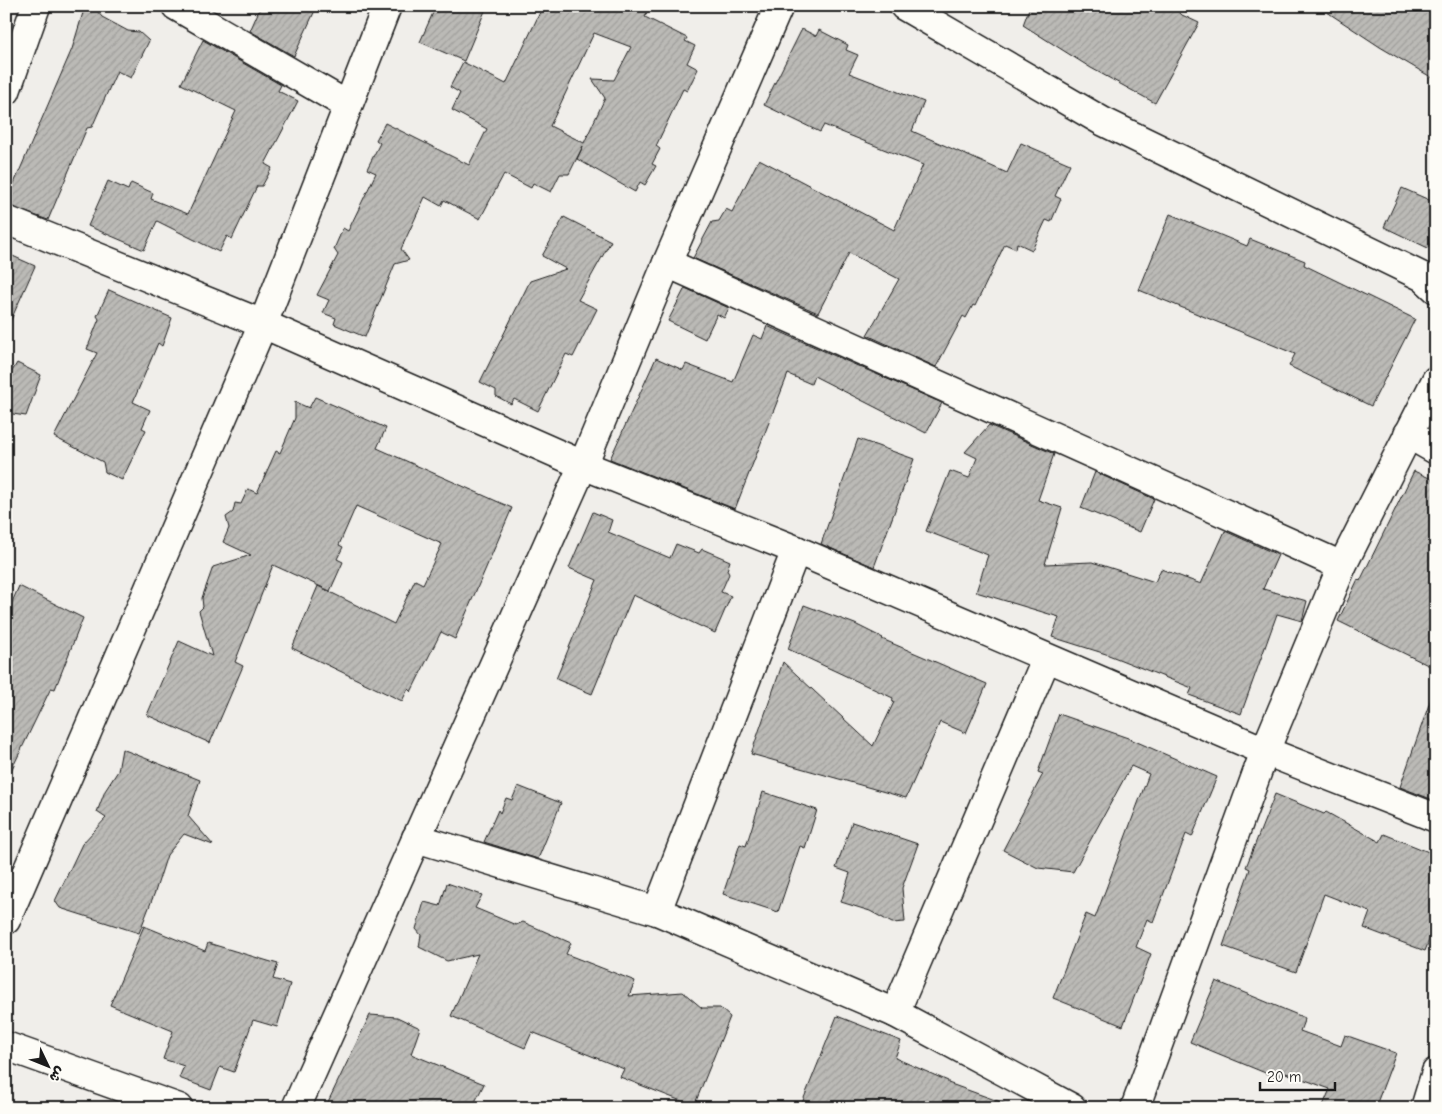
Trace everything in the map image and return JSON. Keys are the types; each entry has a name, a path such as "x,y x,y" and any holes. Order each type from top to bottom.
{"street":[{"path":"6,91 36,6"},
{"path":"176,6 348,105"},
{"path":"6,920 262,324 387,6"},
{"path":"296,1108 583,464 667,263 780,6"},
{"path":"904,6 1102,121 1414,272 1436,289"},
{"path":"6,220 262,324 583,464 796,550 1046,659 1265,751 1436,818"},
{"path":"667,263 1342,566"},
{"path":"1135,1108 1265,751 1342,566 1436,380"},
{"path":"1408,434 1436,450"},
{"path":"657,911 796,550"},
{"path":"895,1013 1046,659"},
{"path":"416,838 657,911 895,1013 1072,1108"},
{"path":"6,1046 179,1108"},
{"path":"1425,1108 1436,1072"}],"building":[{"path":"85,6 93,6 102,17 128,31 139,32 149,41 131,78 117,71 92,127 87,128 48,220 6,205 6,202 72,49"},
{"path":"261,6 317,6 294,56 250,31"},
{"path":"436,6 487,6 464,61 420,42"},
{"path":"543,6 650,6 645,17 687,38 685,41 695,46 687,63 698,69 687,91 683,89 656,146 660,149 652,164 656,166 645,185 640,182 635,192 577,159 583,146 569,174 560,174 551,192 533,183 531,188 504,174 480,219 444,200 441,206 425,197 401,249 409,260 395,264 365,337 334,324 336,318 323,313 329,300 317,295 338,255 334,249 343,228 348,231 376,173 367,169 380,143 376,140 385,123 469,165 487,129 452,110 460,93 450,87 463,62 506,84","holes":["594,33 631,47 614,80 592,79 605,98 584,143 550,126"]},
{"path":"1030,6 1172,6 1182,15 1199,23 1155,103 1091,68 1023,25"},
{"path":"1318,6 1436,6 1436,80 1380,47"},
{"path":"802,29 816,36 819,30 848,45 846,50 858,55 849,73 924,102 912,131 1007,173 1021,143 1070,164 1055,196 1061,199 1051,222 1046,220 1032,250 1017,243 1016,249 1005,244 975,306 973,305 966,318 963,316 936,367 867,335 899,279 849,253 818,313 693,258 712,222 719,221 726,209 732,212 759,159 894,230 923,165 824,125 820,132 764,105"},
{"path":"203,40 281,85 278,91 298,101 265,164 272,168 262,186 257,186 232,239 227,236 219,252 157,221 144,250 88,226 108,181 128,190 131,183 153,193 151,199 188,214 236,111 181,84"},
{"path":"1402,188 1436,203 1436,231 1428,248 1384,227"},
{"path":"1170,214 1247,246 1250,239 1305,261 1304,265 1415,319 1371,406 1289,366 1295,354 1139,290"},
{"path":"564,217 611,241 578,300 597,309 573,357 566,354 538,411 514,399 511,404 496,396 496,390 480,382 530,281 566,269 542,256"},
{"path":"6,253 35,266 6,331"},
{"path":"685,288 729,308 724,318 717,314 705,339 668,321"},
{"path":"109,290 172,318 162,346 158,343 133,402 150,410 142,428 146,430 122,480 105,472 103,462 54,437 97,353 87,349 99,319 97,316"},
{"path":"767,326 942,403 926,433 814,376 811,384 788,374 735,509 610,459 656,358 683,370 686,364 733,382 753,335 762,339"},
{"path":"17,363 41,375 26,416 6,413 6,381"},
{"path":"315,397 386,428 377,448 512,508 455,639 441,632 411,692 408,689 402,701 292,648 318,586 394,624 415,580 423,584 442,544 356,506 339,545 343,547 337,559 343,562 330,591 273,565 235,662 243,666 210,743 147,715 179,641 212,656 199,611 203,607 202,598 213,567 251,555 223,542 229,528 226,517 233,512 235,503 241,504 248,489 257,493 276,451 280,453 295,418 295,402 309,408"},
{"path":"989,425 1054,454 1038,500 1062,508 1045,564 1092,562 1155,582 1161,569 1201,584 1225,531 1278,555 1263,589 1307,601 1302,621 1277,614 1241,714 1189,695 1192,688 1106,654 1052,637 1059,617 976,592 988,555 926,531 950,471 969,478 977,458 965,452"},
{"path":"858,439 914,459 874,567 821,544"},
{"path":"1414,471 1436,481 1436,669 1338,621 1358,579 1360,581"},
{"path":"1095,472 1154,499 1140,532 1081,508"},
{"path":"593,512 612,520 608,532 670,558 676,544 699,553 702,549 730,561 727,570 729,574 721,592 731,596 715,633 633,595 592,694 556,679 597,580 569,568"},
{"path":"19,586 83,618 55,689 51,688 6,781 6,616"},
{"path":"804,605 855,624 882,639 987,684 966,733 940,722 906,798 751,754 783,662 873,746 894,702 892,701 893,698 788,649"},
{"path":"1433,693 1436,694 1436,801 1400,787"},
{"path":"1059,714 1128,738 1217,777 1192,837 1186,834 1153,922 1147,919 1136,947 1151,954 1123,1026 1053,998 1086,914 1095,918 1149,774 1131,766 1073,872 1038,868 1003,850 1043,774 1038,772"},
{"path":"122,749 200,780 188,816 213,845 184,834 167,855 139,933 60,908 55,901 82,844 106,818 97,812 105,791 118,771"},
{"path":"518,786 561,803 538,859 484,842 498,810 500,813 506,798 512,800"},
{"path":"763,792 817,810 805,848 800,846 778,912 723,894 740,844 746,846"},
{"path":"1275,794 1324,814 1326,812 1380,842 1384,834 1436,855 1436,922 1425,951 1364,928 1370,912 1324,894 1296,972 1223,946 1250,869 1246,867"},
{"path":"852,822 918,844 902,888 905,922 892,923 870,911 841,902 850,873 836,868"},
{"path":"447,883 482,895 475,908 516,925 523,922 571,943 566,954 635,981 629,996 683,992 702,1008 720,1008 730,1017 694,1106 620,1077 624,1069 532,1032 525,1048 451,1016 478,954 447,961 419,947 421,935 416,929 424,902 440,906"},
{"path":"144,926 205,951 208,943 278,964 273,979 290,984 277,1027 253,1020 234,1072 220,1067 211,1090 179,1078 184,1066 163,1059 173,1031 110,1005"},
{"path":"1216,981 1305,1018 1300,1031 1341,1046 1345,1035 1396,1053 1375,1108 1322,1108 1330,1089 1283,1072 1280,1079 1190,1042"},
{"path":"370,1015 397,1017 420,1028 411,1054 484,1084 472,1108 325,1108"},
{"path":"837,1016 901,1041 895,1058 948,1081 948,1083 1009,1105 1008,1108 800,1108"}]}
